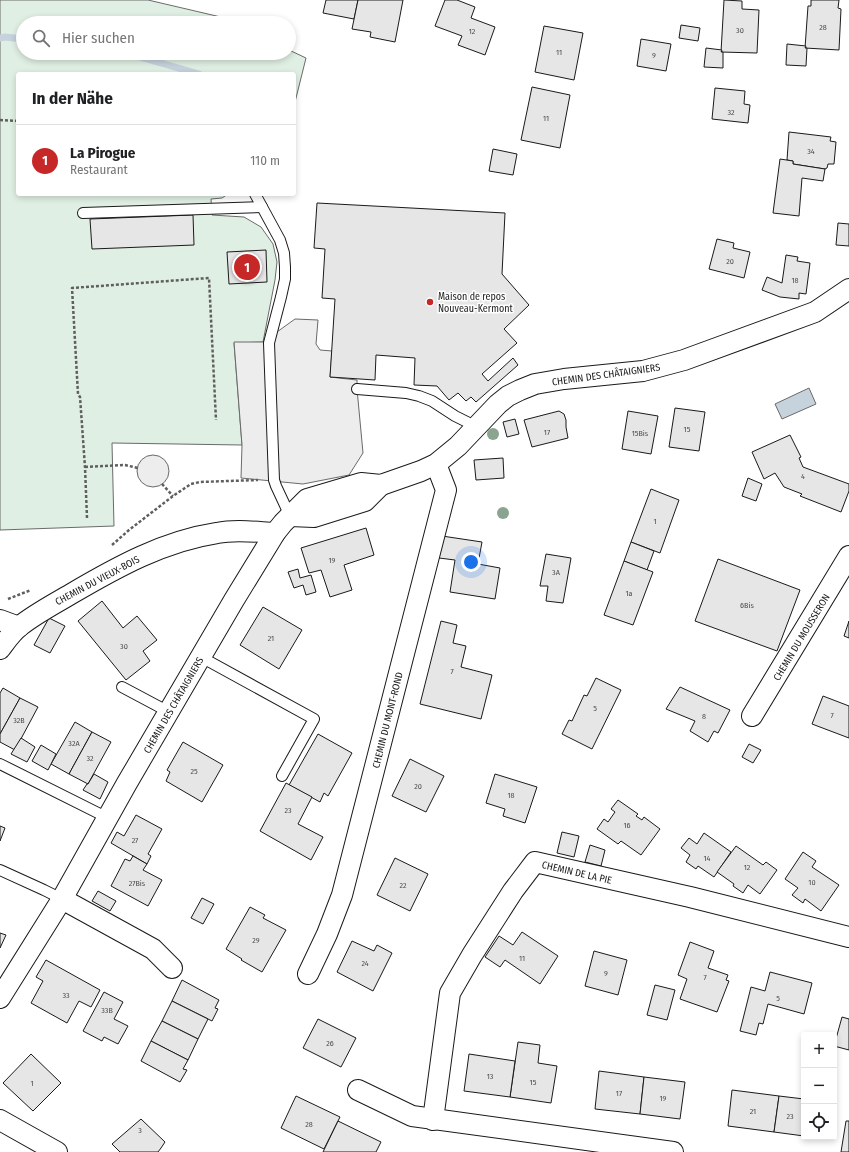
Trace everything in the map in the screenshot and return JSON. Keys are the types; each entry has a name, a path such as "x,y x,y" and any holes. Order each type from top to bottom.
{"street":[{"name":"CHEMIN DES CHÂTAIGNIERS","path":"1,995 62,899 234,600 275,533 290,516 314,517 366,500 381,485 436,464 458,446 498,404 508,396 520,390 535,384 564,379 643,370 678,362 815,312 849,289"},
{"name":"CHEMIN DU MONT-ROND","path":"308,974 327,934 342,895 446,490 436,464"},
{"name":"CHEMIN DU VIEUX-BOIS","path":"0,649 18,627 49,606 132,560 170,545 218,532 235,531 275,533"},
{"name":"CHEMIN DU MOUSSERON","path":"752,716 849,556"},
{"path":"0,620 18,627"},
{"name":"CHEMIN DE LA PIE","path":"433,1120 450,993 472,955 513,891 535,862 690,897 849,937"},
{"path":"62,899 153,949 172,968"},
{"path":"358,1090 412,1116 674,1152"},
{"path":"0,1120 57,1152"}],"lane":[{"path":"256,196 280,240 284,253 285,280 269,343 274,480 290,516"},
{"path":"83,213 262,207"},
{"path":"357,389 406,393 419,396 432,401 455,416 477,427"},
{"path":"201,657 314,719 282,776"},
{"path":"122,687 169,712"},
{"path":"0,764 108,818"},
{"path":"0,870 62,899"}],"path":[{"path":"0,120 16,121"},
{"path":"86,518 85,467 80,397 78,394 72,288 209,278 216,420"},
{"path":"85,467 125,465 138,468"},
{"path":"111,546 129,530 191,484 200,482 274,480"},
{"path":"162,484 173,496"},
{"path":"7,600 34,589"}],"green space":[{"path":"0,0 148,0 216,16 16,16 16,60 296,60 296,53 306,58 296,98 296,72 16,72 16,196 225,196 222,198 211,199 212,215 244,217 261,227 273,244 277,262 263,342 234,343 242,445 112,443 114,526 0,530"}],"shaded area":[{"path":"295,319 318,320 316,344 320,350 332,351 330,377 357,380 363,453 349,475 303,484 241,478 242,445 234,342 263,342"},
{"path":"809,388 816,404 782,419 775,404"},
{"path":"153,455 164,460 169,471 164,482 153,487 142,482 137,471 142,460"}],"building":[{"path":"326,0 358,0 354,19 323,13"},
{"path":"358,0 403,0 395,42 370,37 371,32 352,29"},
{"path":"445,0 457,0 475,7 471,18 495,27 485,55 458,45 462,36 435,26"},
{"path":"724,0 742,1 742,9 759,10 757,53 721,52"},
{"path":"811,0 839,0 838,8 841,9 839,50 805,48 808,6 811,6"},
{"path":"681,25 700,28 698,41 679,38"},
{"path":"544,26 583,33 574,80 535,72"},
{"path":"641,39 671,44 666,71 637,66"},
{"path":"787,44 806,46 806,66 786,65"},
{"path":"706,48 722,50 723,68 704,67"},
{"path":"532,87 570,95 560,148 521,140"},
{"path":"715,88 745,91 744,104 750,105 748,123 712,119"},
{"path":"789,132 831,137 830,141 836,142 834,164 828,164 827,168 825,169 793,164 793,161 787,160"},
{"path":"493,149 517,154 513,175 489,171"},
{"path":"780,159 793,161 793,164 825,169 823,181 802,178 799,216 773,213"},
{"name":"Maison de repos Nouveau-Kermont","path":"317,203 505,213 502,274 529,305 504,329 517,343 482,374 488,381 513,358 518,365 476,402 471,397 466,401 458,393 449,400 437,386 414,385 415,358 376,355 375,380 330,377 335,299 322,298 325,249 314,248"},
{"path":"193,215 194,245 92,249 90,219"},
{"path":"838,223 849,224 849,246 836,245"},
{"path":"717,239 734,243 733,248 750,252 744,278 709,269"},
{"path":"266,250 267,282 229,284 227,252"},
{"path":"786,255 798,257 797,261 810,263 806,294 799,293 799,299 780,297 762,290 767,277 782,283"},
{"path":"675,408 705,412 699,451 669,447"},
{"path":"559,411 564,414 566,420 568,438 532,447 524,420"},
{"path":"628,411 658,416 651,454 622,449"},
{"path":"515,419 519,434 507,437 503,422"},
{"path":"790,435 801,457 799,458 803,467 849,484 849,491 841,512 800,496 802,494 784,487 775,473 764,479 752,452"},
{"path":"503,458 504,478 476,480 474,460"},
{"path":"748,478 762,484 756,501 742,496"},
{"path":"651,489 679,500 660,553 631,542"},
{"path":"366,528 374,555 344,565 352,590 330,597 321,570 309,573 301,548"},
{"path":"442,536 482,542 478,564 500,568 495,599 450,592 455,560 439,558"},
{"path":"631,542 654,551 647,570 624,561"},
{"path":"546,554 571,558 563,603 546,601 548,586 540,586"},
{"path":"718,559 800,590 777,651 695,621"},
{"path":"624,561 653,572 633,625 604,615"},
{"path":"298,569 300,578 311,575 316,592 306,595 303,585 294,588 288,572"},
{"path":"102,601 123,628 137,616 157,640 143,651 150,661 126,680 78,621"},
{"path":"263,607 302,630 279,669 240,645"},
{"path":"49,618 65,626 50,653 34,645"},
{"path":"441,621 457,625 453,643 466,646 461,667 492,675 481,719 420,704"},
{"path":"849,621 849,638 844,636"},
{"path":"596,678 621,690 592,749 562,734 569,720 572,721 584,695 587,696"},
{"path":"680,687 730,710 718,733 714,731 708,742 690,731 695,721 666,709"},
{"path":"3,688 20,698 0,734 0,693"},
{"path":"823,696 849,706 849,738 812,724"},
{"path":"20,698 38,707 15,750 0,742 0,734"},
{"path":"75,722 92,732 69,774 51,764"},
{"path":"92,732 111,742 88,784 69,774"},
{"path":"318,734 352,753 328,796 324,793 320,802 289,785"},
{"path":"21,738 35,747 27,762 11,754"},
{"path":"183,742 223,765 202,802 166,781 170,772 167,770"},
{"path":"749,744 761,750 753,763 742,757"},
{"path":"41,745 56,754 48,770 32,761"},
{"path":"410,759 444,776 426,812 392,796"},
{"path":"94,774 108,782 100,799 83,790"},
{"path":"495,774 537,787 525,823 503,816 505,809 486,803"},
{"path":"286,783 312,797 298,824 323,837 311,860 260,831"},
{"path":"618,800 638,814 636,816 642,820 644,817 660,829 641,855 621,841 618,844 597,829 604,819 608,822 615,812 611,809"},
{"path":"136,815 162,829 148,854 151,856 147,864 111,843 117,832 124,836"},
{"path":"0,826 5,828 0,841"},
{"path":"562,832 579,836 574,857 557,853"},
{"path":"704,833 731,852 714,877 698,866 696,869 686,862 690,855 681,848 689,838 697,844"},
{"path":"590,845 605,850 601,866 585,862"},
{"path":"736,846 763,865 766,862 777,870 760,894 748,885 743,893 733,886 734,884 717,872"},
{"path":"803,852 816,861 812,867 839,885 821,911 805,899 803,903 792,895 798,888 785,879"},
{"path":"133,856 147,864 143,870 162,880 148,906 111,886 125,859 130,861"},
{"path":"395,858 428,874 410,911 377,895"},
{"path":"98,891 116,901 110,911 92,901"},
{"path":"202,898 214,904 203,924 191,918"},
{"path":"250,907 265,915 263,918 286,930 262,972 226,949"},
{"path":"522,932 558,956 540,984 505,960 500,967 485,957 499,936 513,945"},
{"path":"0,933 6,935 0,948"},
{"path":"352,941 374,951 377,945 392,953 373,991 337,972"},
{"path":"690,942 714,951 708,968 728,975 726,980 729,981 717,1012 680,999 687,979 678,975"},
{"path":"594,951 627,960 618,995 585,986"},
{"path":"46,960 100,990 91,1007 79,1001 67,1023 31,1003 43,981 36,977"},
{"path":"770,972 812,983 804,1014 768,1004 763,1024 759,1023 756,1035 740,1031 751,987 765,991"},
{"path":"182,980 219,1000 215,1008 218,1009 212,1021 172,1001"},
{"path":"655,985 675,990 667,1020 647,1015"},
{"path":"104,992 123,1002 114,1019 128,1026 118,1044 104,1037 102,1041 83,1031"},
{"path":"172,1001 208,1019 198,1039 162,1021"},
{"path":"842,1017 849,1019 849,1050 837,1047 837,1035"},
{"path":"318,1019 356,1038 341,1067 303,1048"},
{"path":"162,1021 198,1039 188,1060 151,1041"},
{"path":"151,1041 188,1060 183,1069 187,1070 180,1082 141,1061"},
{"path":"518,1042 540,1045 538,1063 557,1066 551,1103 510,1097"},
{"path":"31,1054 61,1083 33,1111 3,1083"},
{"path":"469,1054 515,1061 510,1097 464,1091"},
{"path":"599,1071 644,1077 640,1114 595,1109"},
{"path":"644,1077 685,1082 680,1119 640,1114"},
{"path":"732,1090 779,1096 774,1132 728,1126"},
{"path":"296,1096 340,1117 324,1149 281,1128"},
{"path":"779,1096 801,1099 801,1136 774,1132"},
{"path":"141,1119 165,1142 158,1152 120,1152 112,1144"},
{"path":"338,1121 381,1142 376,1152 323,1152"},
{"path":"846,1121 849,1121 849,1152 841,1152"}],"waterway":[{"path":"0,38 16,38"},
{"path":"150,60 192,72"}],"place":[{"name":"La Pirogue","path":"247,267"},
{"name":"Maison de repos Nouveau-Kermont","path":"430,302"}]}
